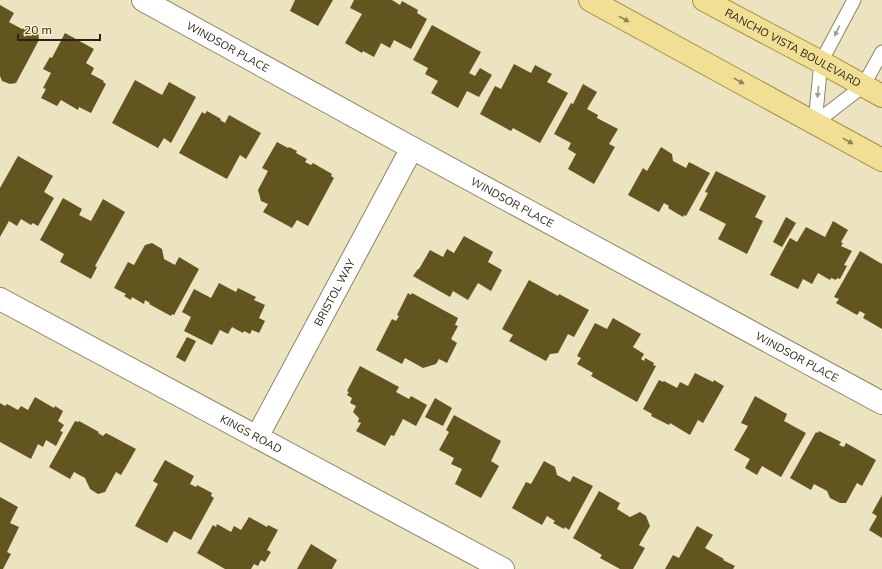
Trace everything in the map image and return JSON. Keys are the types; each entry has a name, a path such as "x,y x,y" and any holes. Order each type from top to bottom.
{"main road":[{"path":"590,0 882,160"},
{"name":"RANCHO VISTA BOULEVARD","path":"704,0 882,96"}],"street":[{"name":"WINDSOR PLACE","path":"142,0 882,404"},
{"name":"BRISTOL WAY","path":"257,437 412,148"},
{"name":"KINGS ROAD","path":"0,299 503,569"}],"lane":[{"path":"815,123 821,62 854,0"},
{"path":"815,123 863,86 882,52"}],"building":[{"path":"295,0 333,0 318,26 290,11"},
{"path":"354,0 392,0 400,5 402,1 418,10 417,13 427,19 411,49 394,40 390,48 381,43 374,57 363,51 362,53 345,43 362,14 350,8"},
{"path":"0,5 14,13 9,22 22,29 28,27 38,32 39,40 16,83 10,84 2,81 0,76"},
{"path":"432,25 481,52 469,73 475,76 480,68 492,75 479,97 467,91 458,108 431,93 438,81 425,74 428,68 413,60"},
{"path":"65,33 94,49 86,63 94,68 91,74 104,81 103,82 106,84 91,113 79,107 78,110 61,100 57,106 41,98 46,89 43,88 51,73 43,69 50,57 52,58"},
{"path":"514,64 531,73 535,65 552,74 547,82 568,93 540,143 513,128 511,131 480,114 495,86 501,89"},
{"path":"135,80 162,95 169,82 196,97 171,143 164,138 158,148 112,123"},
{"path":"583,84 597,92 587,109 598,115 597,118 618,129 609,144 615,147 594,184 568,169 576,154 568,149 571,143 554,134 571,103 573,104"},
{"path":"207,111 225,123 229,115 261,133 246,159 240,155 227,179 179,153 202,112 205,114"},
{"path":"277,142 297,151 296,153 307,159 305,162 311,165 313,163 332,174 331,176 334,178 308,226 297,220 292,228 263,212 268,204 261,201 258,190 268,171 262,168"},
{"path":"661,147 672,154 673,161 686,168 689,162 710,173 686,216 684,215 683,217 668,208 669,206 664,203 659,212 628,195 643,168 647,171"},
{"path":"18,156 53,176 44,192 54,198 38,226 33,223 31,225 21,219 17,226 9,221 0,237 0,188"},
{"path":"716,171 766,196 755,217 763,221 747,254 718,239 726,224 699,210 708,193 705,192"},
{"path":"63,198 82,209 79,215 91,221 103,199 125,212 95,266 97,267 91,279 60,262 64,254 40,240"},
{"path":"786,217 796,223 782,247 773,242"},
{"path":"833,221 848,230 841,242 843,243 841,246 852,251 844,265 847,266 840,279 837,278 836,280 831,278 830,280 818,273 812,284 803,279 798,289 770,275 790,238 797,242 806,227 825,237"},
{"path":"464,236 493,252 488,262 502,270 491,291 478,283 468,300 453,291 450,297 413,276 430,250 443,257 447,249 454,253"},
{"path":"152,243 162,249 164,259 175,265 179,257 199,269 174,315 172,314 171,316 149,304 150,303 145,300 144,304 132,297 131,300 124,296 126,294 114,288 128,262 134,265 145,245"},
{"path":"860,251 882,264 882,329 863,318 865,314 860,311 857,315 836,303 839,299 834,297"},
{"path":"529,280 558,296 559,294 589,310 574,337 568,334 558,353 550,354 546,361 509,341 513,335 502,329"},
{"path":"219,283 236,292 238,288 256,297 254,300 265,305 259,318 265,321 259,333 252,330 250,334 244,331 243,333 232,327 228,334 220,330 212,345 184,331 191,317 182,312 194,289 211,298"},
{"path":"408,293 411,295 412,293 458,318 455,325 458,326 451,339 457,343 447,363 439,359 436,364 423,368 405,358 402,364 376,350 392,319 396,321 399,316 397,315"},
{"path":"613,318 641,334 633,347 644,354 641,359 644,361 645,358 654,363 653,365 656,366 637,402 591,376 593,373 577,364 581,358 577,356 595,323 607,329"},
{"path":"187,337 196,341 185,362 176,357"},
{"path":"360,366 399,387 396,392 409,399 411,396 427,405 416,426 403,419 394,436 391,435 385,446 356,431 361,423 358,422 359,418 353,412 356,406 350,403 352,398 347,395 349,392 347,391"},
{"path":"695,373 713,382 714,380 724,386 703,423 698,420 690,435 670,423 669,425 651,416 652,414 643,409 659,380 677,388 680,382 688,386"},
{"path":"755,396 787,414 784,421 806,433 781,477 762,466 757,475 745,468 750,459 734,450 748,426 741,423"},
{"path":"35,397 54,408 55,406 63,411 58,421 64,425 60,431 63,432 56,446 46,440 43,447 38,444 31,459 0,442 0,403 5,406 7,404 18,410 21,406 28,410"},
{"path":"435,398 452,408 443,426 425,417"},
{"path":"454,415 501,441 491,461 499,466 481,498 455,484 462,469 451,464 454,458 439,450 449,432 446,430"},
{"path":"75,421 79,421 99,432 98,433 103,436 106,433 136,449 121,475 116,472 105,492 98,494 90,489 85,478 74,472 70,479 49,467"},
{"path":"819,431 841,442 839,445 844,447 846,443 876,460 862,486 857,483 846,503 840,503 830,498 827,491 814,484 811,490 790,478 816,432 818,433"},
{"path":"165,460 194,476 190,484 196,487 197,485 212,493 211,496 214,498 191,540 174,531 167,543 135,526 158,484 153,481"},
{"path":"544,461 555,467 557,475 570,482 573,476 593,486 569,530 553,523 555,521 547,516 542,525 512,508 526,482 531,484"},
{"path":"599,491 620,503 617,509 630,517 640,512 646,516 650,526 639,545 645,548 633,569 620,569 600,558 602,555 573,538"},
{"path":"882,495 882,538 869,530 877,516 872,513"},
{"path":"0,497 18,507 10,523 19,527 7,552 11,554 3,569 0,569"},
{"path":"249,517 267,527 268,525 278,530 267,550 271,552 265,562 261,560 258,566 254,564 251,569 225,569 197,553 213,525 216,527 217,524 231,532 234,526 241,530"},
{"path":"697,526 713,535 705,548 735,566 733,569 665,569 673,555 679,558"},
{"path":"311,544 337,560 332,569 297,569"}]}
